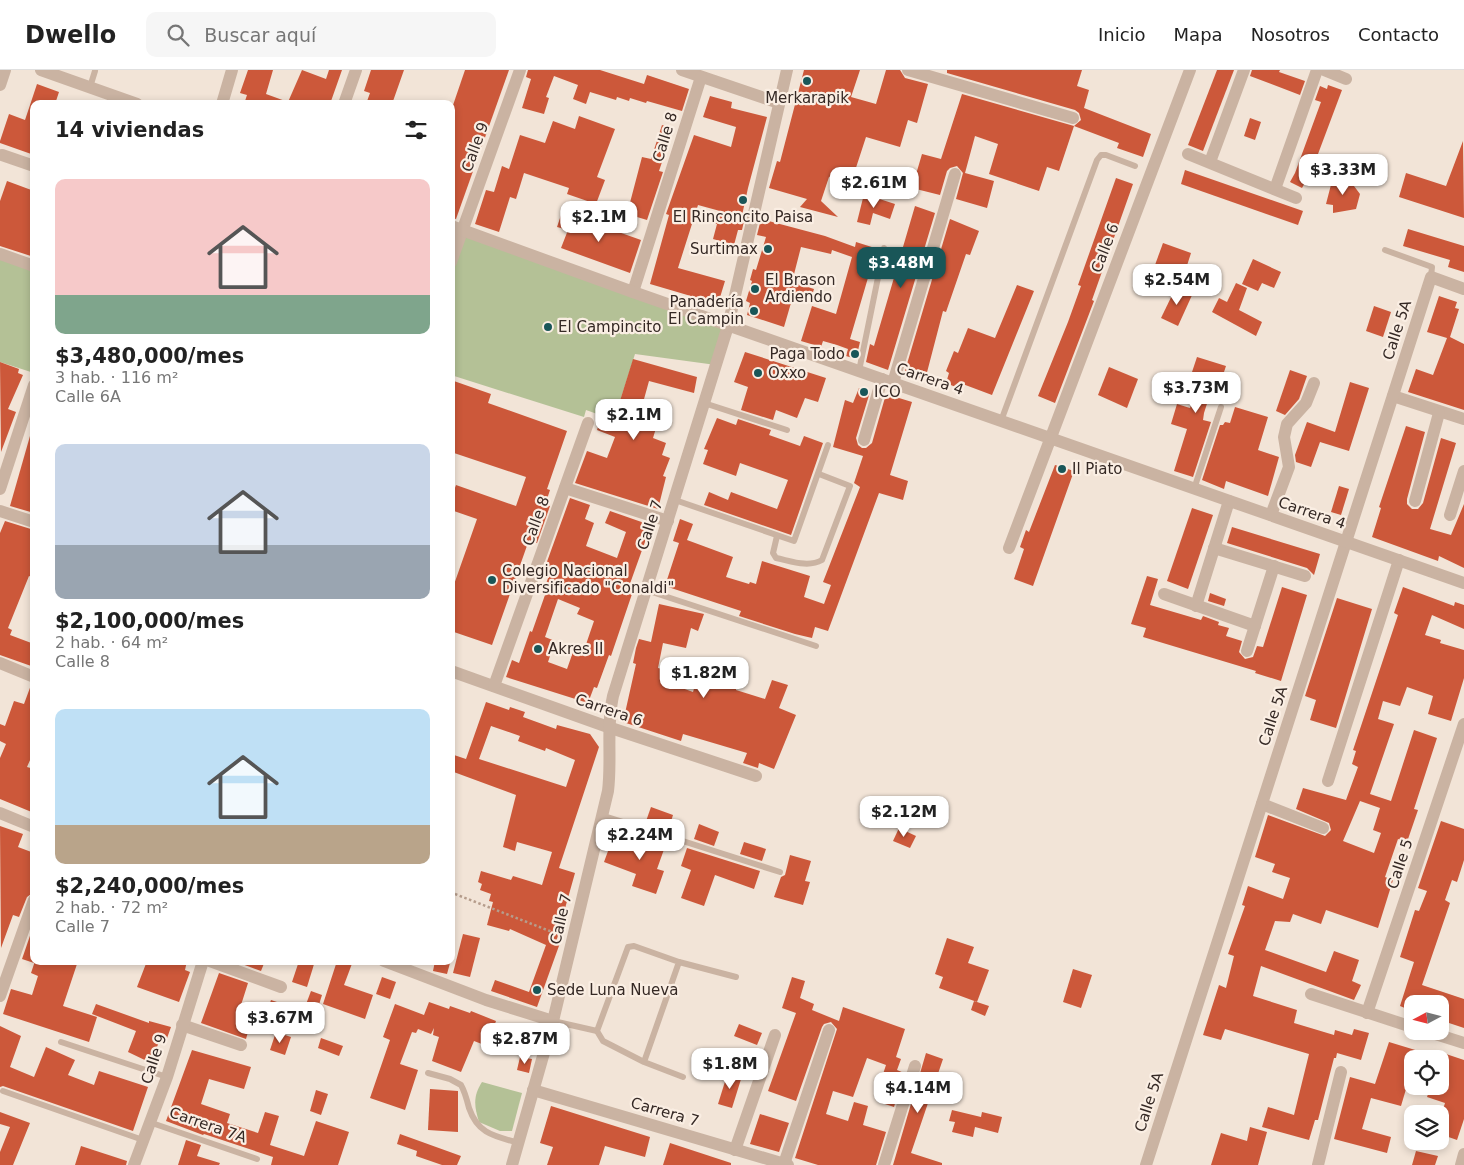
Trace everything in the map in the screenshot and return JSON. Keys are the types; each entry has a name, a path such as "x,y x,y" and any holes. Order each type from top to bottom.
{"street":[{"path":"0,85 5,70"},
{"path":"41,70 62,73 119,100"},
{"path":"223,100 232,70"},
{"path":"345,100 356,70"},
{"name":"Calle 9","path":"457,228 520,70"},
{"path":"682,70 779,103"},
{"name":"Calle 7","path":"512,1165 553,1021 611,771 608,727 612,696 728,326 787,70"},
{"path":"908,70 1074,118"},
{"name":"Calle 6","path":"1009,548 1190,70"},
{"path":"1210,162 1244,70"},
{"path":"1274,189 1317,70"},
{"path":"1324,70 1346,79"},
{"name":"Calle 8","path":"633,292 701,77"},
{"path":"1188,154 1296,198"},
{"path":"2,155 30,165"},
{"path":"864,440 887,381 955,174"},
{"name":"Carrera 4","path":"457,228 728,326 1464,583"},
{"path":"0,254 30,265"},
{"path":"1431,277 1464,289"},
{"name":"Calle 5A","path":"1146,1165 1431,277"},
{"path":"1271,515 1289,467 1284,437 1287,424 1306,403 1314,383"},
{"path":"1393,396 1464,419"},
{"path":"0,489 30,397"},
{"path":"1415,501 1439,412"},
{"name":"Calle 8","path":"494,686 588,423"},
{"path":"1450,515 1460,497 1464,471"},
{"path":"565,488 668,521"},
{"path":"1196,606 1229,501"},
{"path":"0,511 30,521"},
{"path":"1214,548 1305,576"},
{"path":"1328,781 1399,560"},
{"path":"1247,651 1274,566"},
{"path":"1164,594 1255,626"},
{"path":"0,663 30,674"},
{"name":"Carrera 6","path":"455,672 608,727 756,776"},
{"name":"Calle 5","path":"1367,1014 1459,754 1464,724"},
{"path":"1262,804 1323,828"},
{"path":"0,814 30,825"},
{"path":"0,996 30,911"},
{"name":"Calle 9","path":"134,1165 167,1077 202,965"},
{"path":"221,965 281,987"},
{"path":"394,965 486,1000 553,1021"},
{"path":"1311,994 1404,1025"},
{"path":"182,1025 241,1045"},
{"path":"786,1164 829,1030"},
{"path":"735,1150 775,1034"},
{"path":"1449,1038 1464,1043"},
{"path":"884,1165 915,1066"},
{"path":"1318,1165 1341,1072"},
{"name":"Carrera 7","path":"533,1090 786,1164"},
{"path":"1461,1165 1464,1154"}],"lane":[{"path":"90,87 95,71"},
{"path":"1001,421 1097,160 1100,155 1106,155 1135,166"},
{"path":"858,371 884,248"},
{"path":"1385,250 1426,263 1433,270 1431,277"},
{"path":"704,403 787,430"},
{"path":"1194,489 1221,407"},
{"path":"675,500 777,536 796,540 828,445"},
{"path":"777,536 773,553 776,558 807,564 816,564 822,560 850,486 819,474"},
{"path":"646,590 816,646"},
{"path":"601,815 780,872"},
{"path":"597,1031 628,947 639,946 665,958 736,977"},
{"path":"644,1062 679,962"},
{"path":"553,1021 597,1031 603,1041 644,1062 683,1077"},
{"path":"61,1042 167,1077"},
{"path":"428,1073 450,1079 461,1085 474,1122 480,1129 498,1138 519,1143"},
{"path":"3,1091 143,1140"},
{"name":"Carrera 7A","path":"149,1122 256,1159"}],"path":[{"path":"455,894 573,940"}],"green space":[{"name":"El Campincito","path":"462,230 728,326 716,365 635,354 614,420 586,410 584,417 455,376 455,250"},
{"path":"0,254 30,265 30,372 0,362"},
{"path":"482,1082 522,1093 512,1131 500,1131 479,1122 475,1101"}],"building":[{"path":"248,70 273,70 266,94 282,100 245,100 247,95 240,93"},
{"path":"302,70 326,79 329,70 342,70 331,100 289,100"},
{"path":"371,70 404,70 393,100 367,100 370,93 364,91"},
{"path":"465,70 509,70 456,219 455,219 455,100"},
{"path":"528,70 600,70 644,84 647,75 689,89 682,111 647,101 646,103 630,98 629,101 617,97 616,100 590,92 586,104 573,99 578,85 554,76 546,97 549,98 544,114 522,108 531,79 526,77"},
{"path":"804,70 860,70 851,97 876,104 886,70 900,70 905,78 928,84 917,123 908,120 900,147 866,137 851,183 829,177 821,201 838,217 800,207 807,199 769,188 777,161 780,162"},
{"path":"947,70 1082,70 1077,86 1089,90 1084,108 1151,134 1143,157 1117,148 1119,143 1074,126 1081,120 1079,113 1075,110 947,73"},
{"path":"1217,70 1234,70 1203,151 1188,145"},
{"path":"1252,70 1280,70 1279,72 1305,81 1300,95 1250,76"},
{"path":"37,84 59,92 56,100 32,100"},
{"path":"1328,85 1342,90 1312,170 1302,188 1290,182 1321,102 1315,100 1320,86 1327,89"},
{"path":"962,94 1074,126 1059,171 1047,167 1039,191 989,174 998,144 975,136 965,173 994,181 987,208 956,199 963,173 957,166 947,171 940,195 912,188 922,154 941,159"},
{"path":"710,96 732,102 731,108 767,117 748,188 741,220 744,221 742,230 738,230 734,245 713,239 717,224 714,223 717,213 719,214 720,211 698,205 678,268 725,281 718,304 650,284 669,215 666,214 694,135 731,147 736,127 703,117"},
{"path":"30,105 30,154 0,143 9,114 25,120"},
{"path":"579,116 615,129 597,177 605,180 596,204 567,194 569,188 524,173 516,199 510,197 499,232 475,224 486,190 494,192 502,166 509,169 520,135 545,143 553,121 575,129"},
{"path":"1250,118 1261,122 1255,140 1244,136"},
{"path":"662,125 673,129 659,171 663,172 647,220 627,214 642,157 651,159"},
{"path":"1463,141 1464,218 1399,197 1406,173 1446,186"},
{"path":"1185,170 1303,211 1298,225 1181,184"},
{"path":"1333,177 1351,182 1360,194 1356,209 1333,213 1333,205 1326,204"},
{"path":"1116,178 1133,184 1092,300 1094,301 1055,403 1038,396 1081,286 1078,285"},
{"path":"7,181 30,190 30,256 0,246 0,201"},
{"path":"864,194 895,204 890,219 873,213 870,225 857,222"},
{"path":"915,206 935,213 888,370 866,362 870,344 874,346"},
{"path":"562,212 641,240 630,273 561,248 568,230 557,227"},
{"path":"761,219 825,236 855,247 856,242 875,248 875,254 850,339 860,342 856,359 846,356 848,349 837,345 823,341 821,347 801,341 812,306 836,314 852,257 832,250 831,254 801,247 792,282 814,289 810,302 793,296 784,327 747,315 750,303 746,301 752,281 750,280 753,269 756,270 766,237 757,235"},
{"path":"950,219 979,231 970,255 966,254 946,312 943,311 925,380 904,374"},
{"path":"1408,229 1464,246 1464,272 1448,267 1450,260 1403,246"},
{"path":"1163,243 1191,253 1184,275 1155,265"},
{"path":"1253,259 1281,272 1274,288 1262,283 1258,291 1242,284"},
{"path":"1236,283 1247,288 1239,310 1262,322 1256,336 1212,312 1219,298 1227,302"},
{"path":"1017,285 1034,291 992,395 960,383 958,388 946,383 949,373 946,371 954,351 958,353 968,328 995,338"},
{"path":"1177,285 1193,293 1178,326 1161,318"},
{"path":"1439,296 1457,302 1455,308 1459,309 1450,337 1464,344 1464,410 1408,392 1416,369 1433,375 1447,338 1427,332"},
{"path":"1374,306 1391,312 1383,337 1366,331"},
{"path":"745,352 826,378 818,402 805,398 797,418 776,410 773,420 741,410 748,387 734,382"},
{"path":"1197,357 1226,366 1221,381 1215,379 1204,413 1203,420 1211,422 1193,477 1174,471 1187,429 1171,424 1177,404 1190,408 1197,388 1185,385 1188,374 1191,375"},
{"path":"633,359 697,377 694,393 649,381 641,410 660,415 653,438 666,443 662,455 670,458 663,476 666,477 658,509 575,483 587,451 607,458 615,437 597,430 602,415 614,420"},
{"path":"0,362 19,369 18,373 23,375 8,409 16,412 1,452"},
{"path":"1109,367 1138,379 1127,408 1098,395"},
{"path":"1290,370 1307,376 1299,399 1285,415 1276,411"},
{"path":"455,381 491,394 488,403 567,431 547,489 550,490 545,505 550,506 537,543 529,540 492,645 455,632 455,582 477,519 455,511 455,488 456,485 516,506 526,477 455,453"},
{"path":"1350,382 1369,388 1349,451 1320,442 1311,467 1296,462 1295,455 1307,422 1335,432"},
{"path":"859,388 870,392 856,438 858,445 862,448 866,448 872,443 886,394 912,402 890,475 908,481 903,500 879,493 828,631 815,627 812,638 795,634 739,616 741,611 665,586 679,543 673,541 680,519 693,524 687,540 733,557 726,577 749,584 750,582 756,584 762,561 810,576 804,597 824,604 831,585 823,582 860,487 854,483 863,456 833,447 845,400 853,403"},
{"path":"1235,407 1268,417 1258,450 1279,457 1268,496 1226,481 1224,489 1202,480 1220,425 1223,425 1225,422 1230,423"},
{"path":"717,418 736,425 738,419 771,430 769,435 800,446 804,436 823,443 791,535 704,505 709,492 728,500 731,492 777,509 788,480 740,463 736,476 703,464 708,450 704,449"},
{"path":"1406,426 1425,432 1407,499 1407,504 1412,509 1418,509 1423,503 1441,438 1456,443 1430,529 1451,535 1464,504 1464,568 1439,556 1438,561 1372,537 1381,508 1379,507"},
{"path":"30,436 30,512 10,506"},
{"path":"1055,465 1074,471 1033,586 1014,579 1024,549 1020,547 1026,530 1029,532"},
{"path":"1339,486 1349,489 1341,515 1331,512"},
{"path":"570,498 590,505 585,519 594,523 586,546 617,558 626,532 605,523 610,511 653,526 649,540 646,539 627,592 632,594 611,656 609,655 597,688 594,687 588,703 506,677 512,660 519,663 530,631 532,632 545,595 542,594 550,573 544,570","holes":["558,599 580,608 577,614 594,621 582,656 573,652 567,669 548,662 555,641 545,637"]},
{"path":"1192,508 1213,515 1188,589 1167,581"},
{"path":"5,521 30,529 30,576 8,628 12,630 10,635 30,642 30,666 0,655 0,533"},
{"path":"1232,527 1320,554 1314,575 1307,568 1227,543"},
{"path":"1147,576 1158,579 1150,605 1201,620 1203,616 1219,622 1218,625 1229,628 1226,636 1242,641 1239,652 1245,659 1253,657 1257,646 1263,647 1282,587 1307,595 1281,681 1255,673 1256,671 1143,637 1146,628 1131,624"},
{"path":"1403,587 1454,606 1455,602 1464,605 1464,629 1432,615 1425,635 1441,640 1440,643 1464,650 1464,678 1451,721 1428,714 1433,696 1407,687 1400,706 1383,701 1378,719 1394,724 1370,794 1391,801 1414,730 1437,738 1414,809 1418,810 1407,842 1398,839 1385,877 1393,880 1378,928 1326,910 1321,924 1293,914 1290,922 1275,921 1265,950 1326,972 1334,951 1359,960 1352,981 1361,985 1354,1000 1261,966 1253,996 1297,1010 1294,1023 1334,1035 1335,1030 1352,1035 1354,1029 1369,1033 1361,1060 1337,1053 1336,1058 1334,1058 1318,1120 1315,1120 1309,1140 1262,1127 1268,1107 1294,1115 1309,1054 1225,1029 1221,1040 1203,1035 1219,985 1226,988 1234,956 1228,954 1245,906 1242,905 1248,886 1283,899 1290,878 1272,872 1275,864 1255,857 1268,815 1325,836 1331,830 1329,823 1296,809 1303,788 1346,800 1358,767 1352,764 1356,751 1353,750 1398,615 1394,613","holes":["1360,801 1380,808 1373,830 1381,833 1374,853 1343,841"]},
{"path":"1210,593 1226,599 1224,606 1208,601"},
{"path":"1337,598 1372,609 1336,728 1310,720 1316,700 1305,696"},
{"path":"659,604 704,614 698,631 691,628 686,648 663,643 658,668 674,672 671,684 693,692 703,659 737,668 732,686 736,687 736,690 765,699 772,680 788,685 779,708 796,715 774,769 759,763 758,768 743,763 747,753 683,734 681,741 623,722 636,664 633,663 636,648 639,639 651,642"},
{"path":"30,688 30,760 27,767 30,768 30,811 0,799 0,758 6,744 0,741 0,724 5,726 14,701 24,704"},
{"path":"486,702 509,710 510,707 525,712 523,717 556,729 557,725 590,734 599,747 559,868 575,873 564,912 567,913 556,941 560,943 537,1007 491,991 495,980 529,992 546,945 510,929 509,931 487,925 493,902 489,901 491,894 480,890 482,884 478,882 481,871 511,880 513,876 542,885 552,852 517,842 515,851 503,847 516,795 455,772 455,755 466,759","holes":["491,726 520,736 518,741 545,751 546,748 575,760 566,787 479,759"]},
{"path":"651,807 673,815 668,831 645,824"},
{"path":"1441,821 1464,829 1464,860 1457,882 1452,880 1445,900 1450,903 1422,985 1464,999 1464,1028 1449,1023 1449,995 1404,995 1404,1008 1400,1006 1414,962 1400,957 1415,910 1419,911 1427,891 1418,888"},
{"path":"699,824 719,832 714,846 694,839"},
{"path":"0,826 23,834 18,847 30,852 30,895 27,897 19,917 13,915 1,948"},
{"path":"899,828 916,836 910,848 893,841"},
{"path":"640,833 667,841 657,869 664,871 656,894 632,886 636,874 604,862 611,843 634,851"},
{"path":"744,842 766,849 762,861 740,854"},
{"path":"687,848 760,871 754,889 715,875 704,906 681,898 691,870 681,866"},
{"path":"790,855 811,861 805,881 810,882 803,905 774,897 781,877 785,875"},
{"path":"463,934 480,938 470,977 453,973"},
{"path":"30,936 30,962 22,959"},
{"path":"947,938 974,947 968,963 989,970 977,1002 939,988 943,977 935,974"},
{"path":"34,965 77,965 63,1006 97,1017 89,1042 3,1014 11,989 32,995 38,976 31,973"},
{"path":"145,965 186,965 185,970 190,972 179,1002 137,987"},
{"path":"245,965 263,965 261,971"},
{"path":"298,965 314,965 307,987 292,982"},
{"path":"336,965 352,965 344,985 373,995 365,1019 323,1004"},
{"path":"434,965 449,965 447,974 433,971"},
{"path":"1073,969 1092,975 1081,1008 1063,1002"},
{"path":"219,973 248,983 236,1021 250,1025 246,1039 201,1023"},
{"path":"382,977 396,982 390,999 376,994"},
{"path":"792,977 805,981 800,998 814,1004 812,1010 839,1021 843,1007 905,1029 896,1057 901,1059 897,1070 904,1073 894,1107 879,1102 885,1081 881,1080 886,1065 867,1058 853,1097 833,1091 826,1114 848,1121 854,1102 868,1106 863,1125 886,1132 876,1165 818,1165 795,1158 837,1029 831,1022 824,1024 822,1027 796,1101 768,1091 796,1013 782,1008"},
{"path":"311,991 322,995 317,1011 305,1007"},
{"path":"271,1000 286,1005 278,1029 263,1023"},
{"path":"974,1001 989,1006 985,1016 971,1010"},
{"path":"429,1002 449,1009 450,1006 470,1013 471,1011 496,1021 487,1046 474,1041 461,1072 432,1061 439,1037 433,1035 434,1028 431,1034 418,1029 416,1033 412,1032 400,1064 418,1070 405,1110 370,1098 390,1040 383,1037 395,1004 424,1015"},
{"path":"96,1004 149,1023 149,1021 171,1027 166,1041 160,1039 151,1063 128,1052 136,1031 92,1014"},
{"path":"739,1024 762,1033 757,1045 734,1036"},
{"path":"0,1026 21,1036 10,1067 34,1077 46,1047 75,1060 68,1075 94,1085 99,1071 148,1087 133,1131 3,1086 0,1087"},
{"path":"522,1026 535,1032 530,1045 517,1039"},
{"path":"276,1032 291,1037 285,1055 270,1050"},
{"path":"321,1038 343,1046 339,1056 318,1048"},
{"path":"1389,1042 1415,1050 1404,1050 1404,1095 1401,1106 1371,1098 1362,1129 1391,1137 1387,1153 1334,1139 1350,1077 1375,1084"},
{"path":"192,1050 251,1067 244,1089 209,1079 201,1104 230,1114 227,1123 258,1133 265,1112 279,1116 270,1145 304,1156 316,1121 349,1132 338,1165 271,1165 273,1157 166,1121"},
{"path":"926,1053 943,1059 911,1153 942,1163 942,1165 893,1165"},
{"path":"1449,1055 1464,1060 1464,1119 1457,1140 1449,1137 1449,1105 1444,1105 1445,1103 1427,1097 1428,1095 1449,1095"},
{"path":"520,1057 532,1059 529,1073 517,1070"},
{"path":"728,1072 742,1076 732,1108 718,1104"},
{"path":"430,1089 458,1091 458,1132 428,1130"},
{"path":"316,1090 328,1094 321,1115 310,1111"},
{"path":"551,1106 650,1137 645,1157 605,1146 599,1165 547,1165 553,1147 540,1143"},
{"path":"952,1110 981,1117 982,1112 1002,1117 998,1133 975,1127 973,1137 952,1132 955,1122 949,1121"},
{"path":"0,1112 30,1123 13,1165 0,1165 0,1152 10,1127 0,1124"},
{"path":"760,1114 789,1123 779,1152 750,1144"},
{"path":"1250,1127 1267,1132 1258,1165 1211,1165 1221,1133 1247,1141"},
{"path":"400,1134 461,1156 457,1165 442,1165 416,1156 417,1151 397,1144"},
{"path":"186,1140 201,1145 197,1156 220,1163 219,1165 178,1165"},
{"path":"670,1143 731,1163 731,1165 663,1165"},
{"path":"81,1146 127,1161 126,1165 75,1165"},
{"path":"1416,1151 1438,1156 1435,1165 1412,1165"}],"place":[{"name":"Merkarapik","path":"807,81"},
{"name":"El Rinconcito Paisa","path":"743,200"},
{"name":"Surtimax","path":"768,249"},
{"name":"El Brason Ardiendo","path":"755,289"},
{"name":"Panadería El Campin","path":"754,311"},
{"name":"El Campincito","path":"548,327"},
{"name":"Paga Todo","path":"855,354"},
{"name":"Oxxo","path":"758,373"},
{"name":"ICO","path":"864,392"},
{"name":"Il Piato","path":"1062,469"},
{"name":"Colegio Nacional Diversificado \"Conaldi\"","path":"492,580"},
{"name":"Akres II","path":"538,649"},
{"name":"Sede Luna Nueva","path":"537,990"}]}
